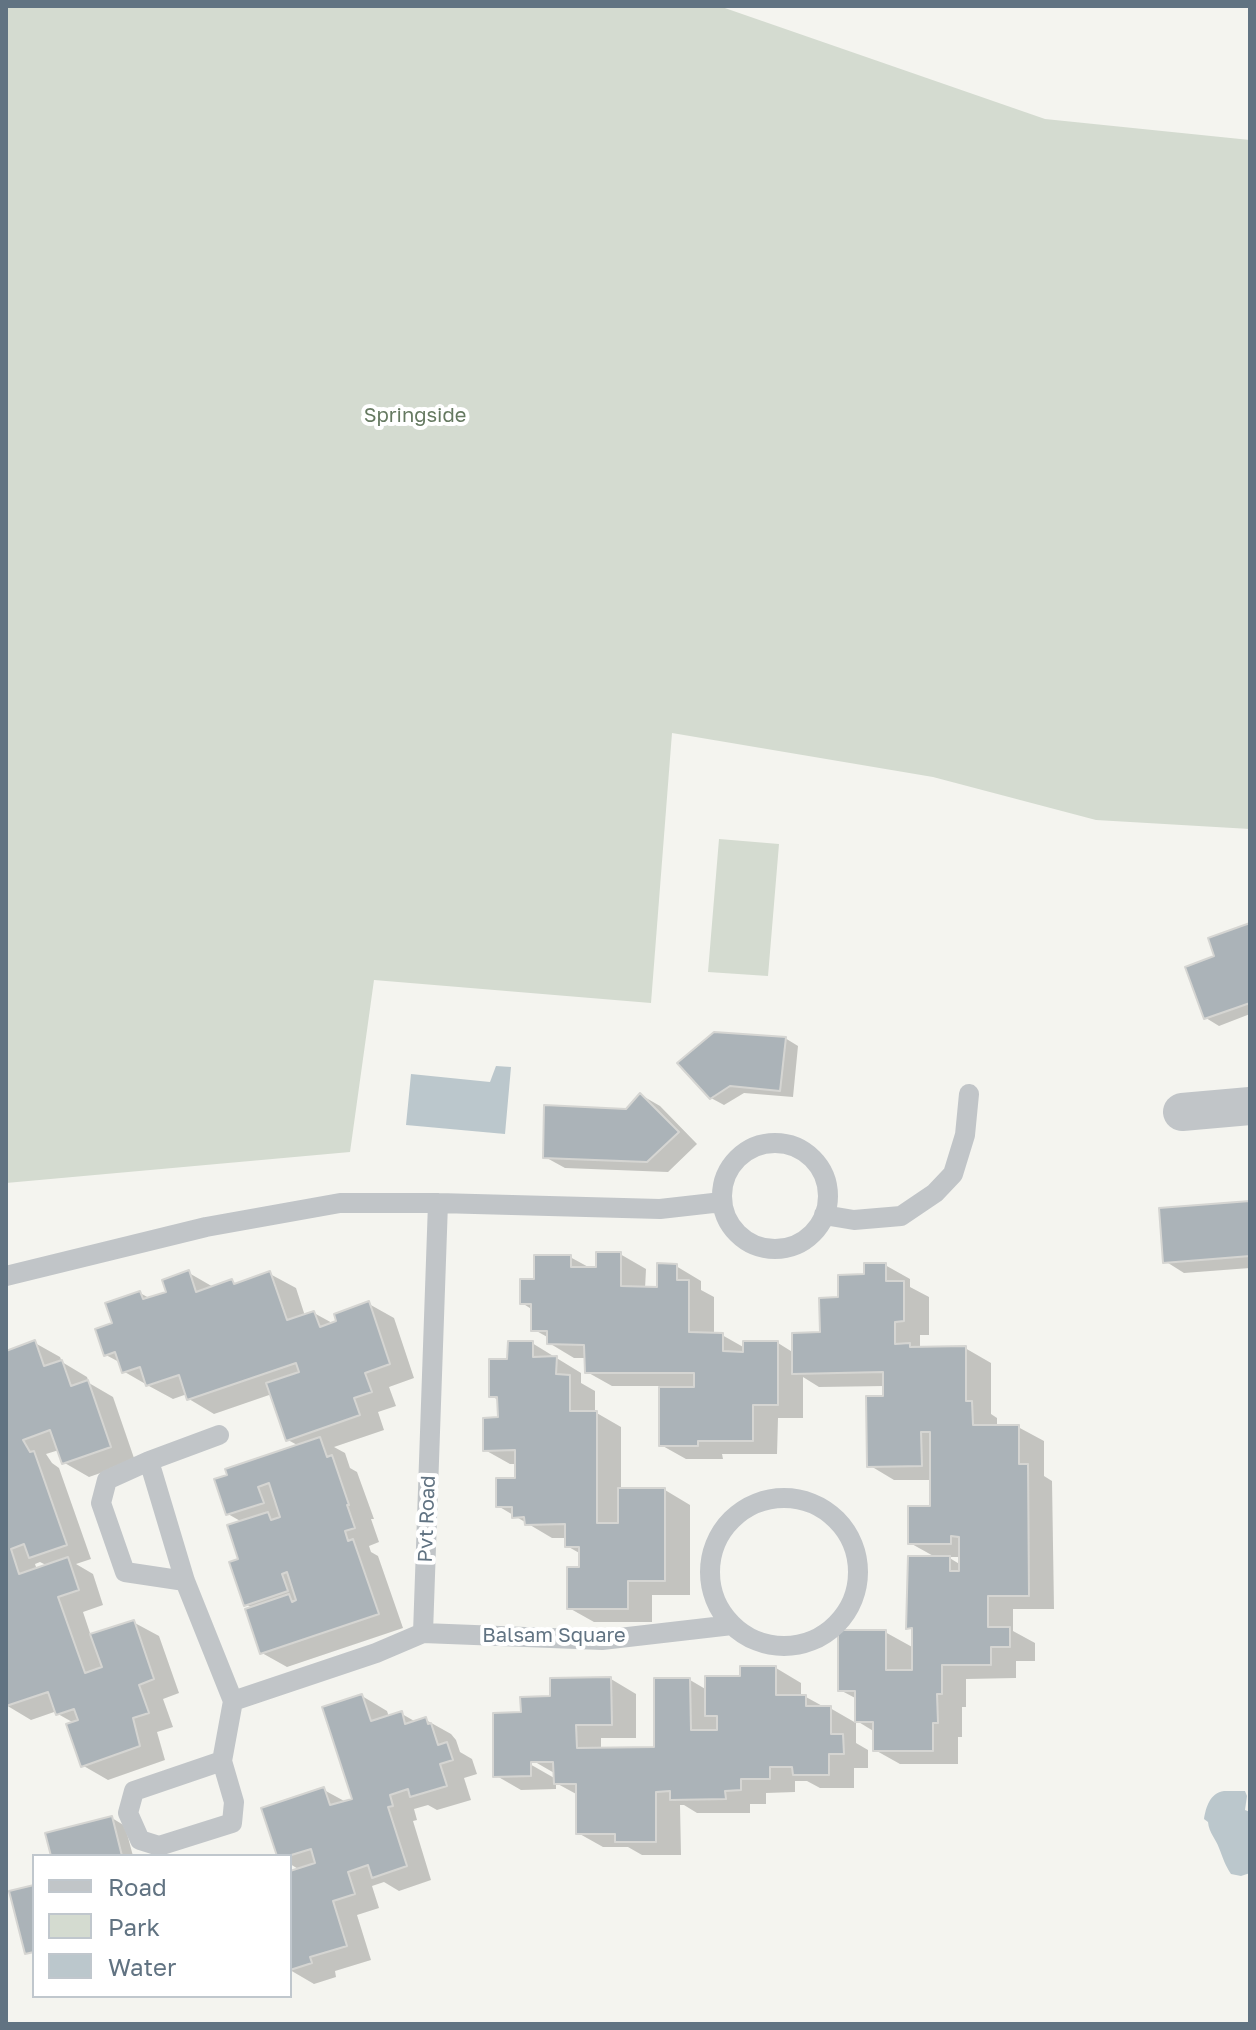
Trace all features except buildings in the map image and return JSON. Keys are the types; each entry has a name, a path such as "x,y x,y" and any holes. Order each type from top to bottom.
{"street":[{"path":"1182,1112 1250,1106"}],"lane":[{"path":"824,1215 854,1220 901,1216 935,1193 953,1174 965,1135 969,1094"},
{"path":"790,1144 806,1153 818,1165 826,1180 828,1198 816,1230 786,1248 768,1248 751,1243 737,1233 727,1219 722,1202 723,1185 730,1168 741,1155 756,1146 790,1144"},
{"path":"6,1276 206,1227 340,1203 660,1209 722,1202"},
{"name":"Pvt Road","path":"423,1633 438,1203"},
{"path":"185,1581 125,1572 101,1503 107,1480 219,1435"},
{"path":"149,1461 185,1581 233,1701 222,1761 234,1802 232,1823 159,1846 140,1840 128,1813 134,1791 222,1761"},
{"path":"780,1498 804,1500 826,1511 844,1528 856,1550 859,1574 855,1598 842,1620 833,1628 823,1636 800,1645 776,1646 752,1640 732,1625 717,1605 711,1582 711,1558 720,1535 735,1517 756,1504 780,1498"},
{"name":"Balsam Square","path":"423,1633 602,1640 732,1625"},
{"path":"233,1701 362,1658 423,1633"}],"green space":[{"name":"Springside","path":"6,6 719,6 1045,119 1250,140 1250,829 1096,820 933,777 672,733 651,1003 374,980 350,1152 6,1183"},
{"path":"719,839 779,844 768,976 708,972"}],"water":[{"path":"496,1066 511,1067 505,1134 406,1125 411,1074 490,1082"},
{"path":"1224,1791 1245,1791 1247,1796 1245,1810 1250,1812 1250,1873 1241,1876 1231,1874 1204,1819 1212,1798"}]}
